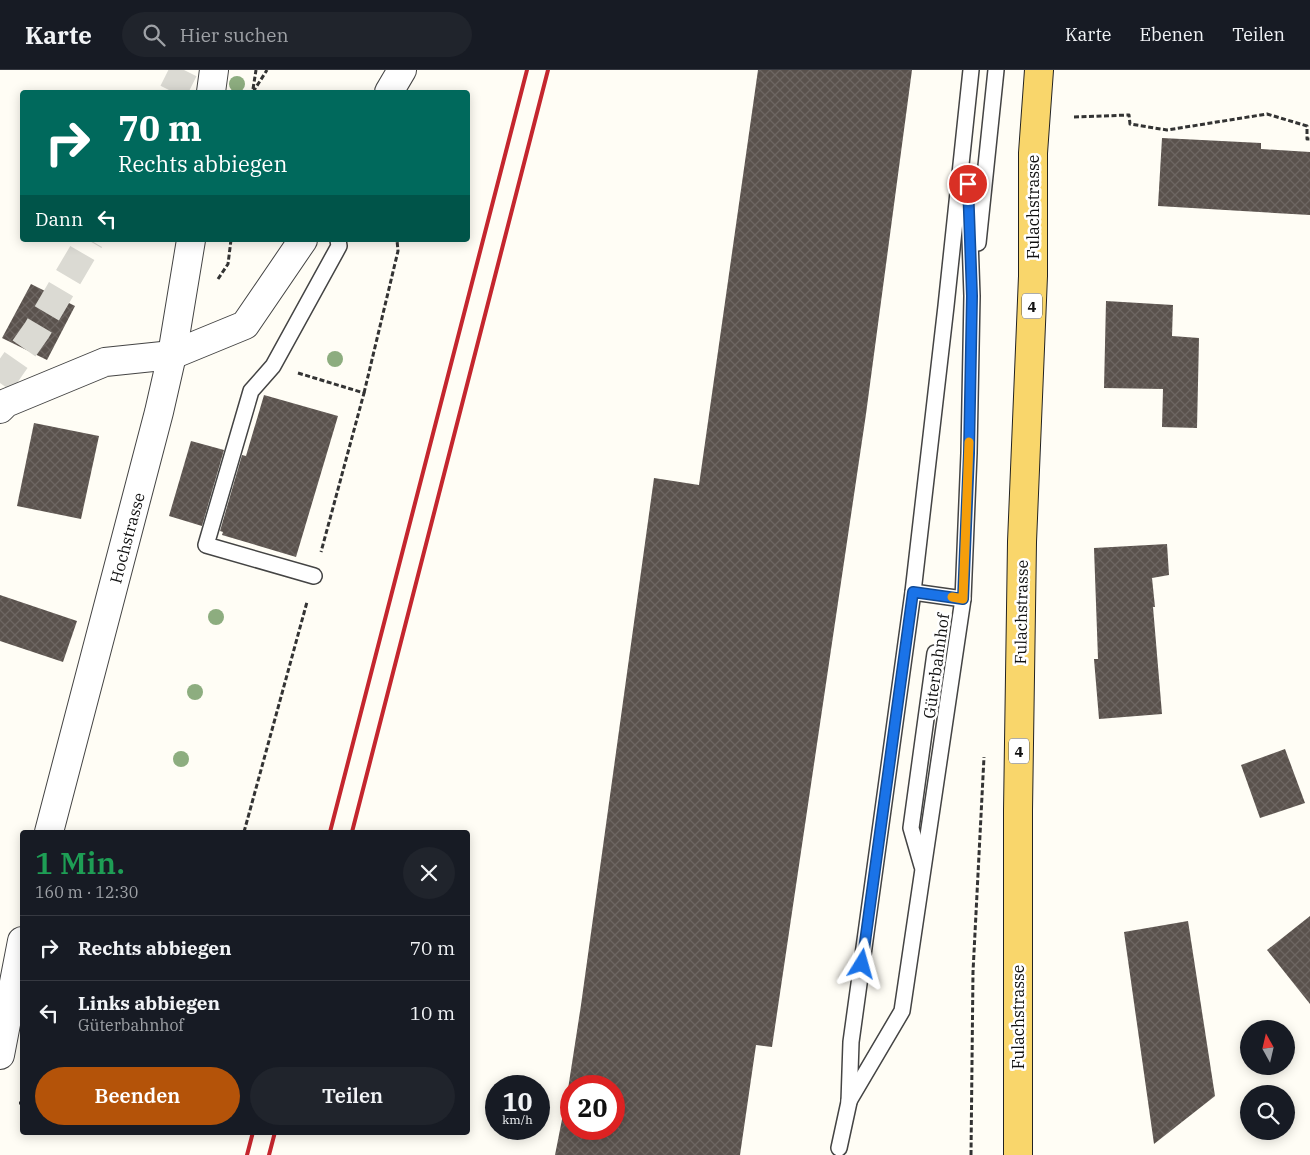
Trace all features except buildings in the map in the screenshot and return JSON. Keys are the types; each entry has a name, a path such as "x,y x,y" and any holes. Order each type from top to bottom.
{"main road":[{"name":"Fulachstrasse","path":"1018,1155 1018,810 1022,542 1033,276 1032,153 1039,70"}],"street":[{"path":"211,90 214,70"},
{"path":"391,90 402,70"},
{"name":"Hochstrasse","path":"50,830 142,480 172,355 191,242"},
{"path":"0,409 6,404 105,362 172,355 245,325 302,242"},
{"path":"0,1055 20,951"}],"lane":[{"name":"Güterbahnhof","path":"839,1148 849,1102 851,1042 913,592 971,70"},
{"path":"972,296 996,70"},
{"name":"Güterbahnhof","path":"849,1102 902,1011 963,599 969,453 972,296 966,127"},
{"path":"314,576 206,545 251,391 273,366 340,246 339,242"},
{"path":"913,592 963,599"},
{"path":"924,871 911,828 936,653"}],"path":[{"path":"253,90 256,70"},
{"path":"254,90 266,70"},
{"path":"1074,117 1129,116 1130,124 1167,130 1267,114 1307,126 1307,139 1310,139"},
{"path":"364,393 398,251 397,242"}],"tunnel":[{"path":"174,90 184,70"},
{"path":"0,383 37,330 89,242"}],"railway":[{"path":"331,830 527,70"},
{"path":"353,830 548,70"},
{"path":"247,1155 252,1135"},
{"path":"269,1155 274,1135"}],"slow traffic":[{"path":"952,597 963,599 969,442"}],"route":[{"path":"862,964 913,592 963,599 969,453 972,296 968,184"}]}
